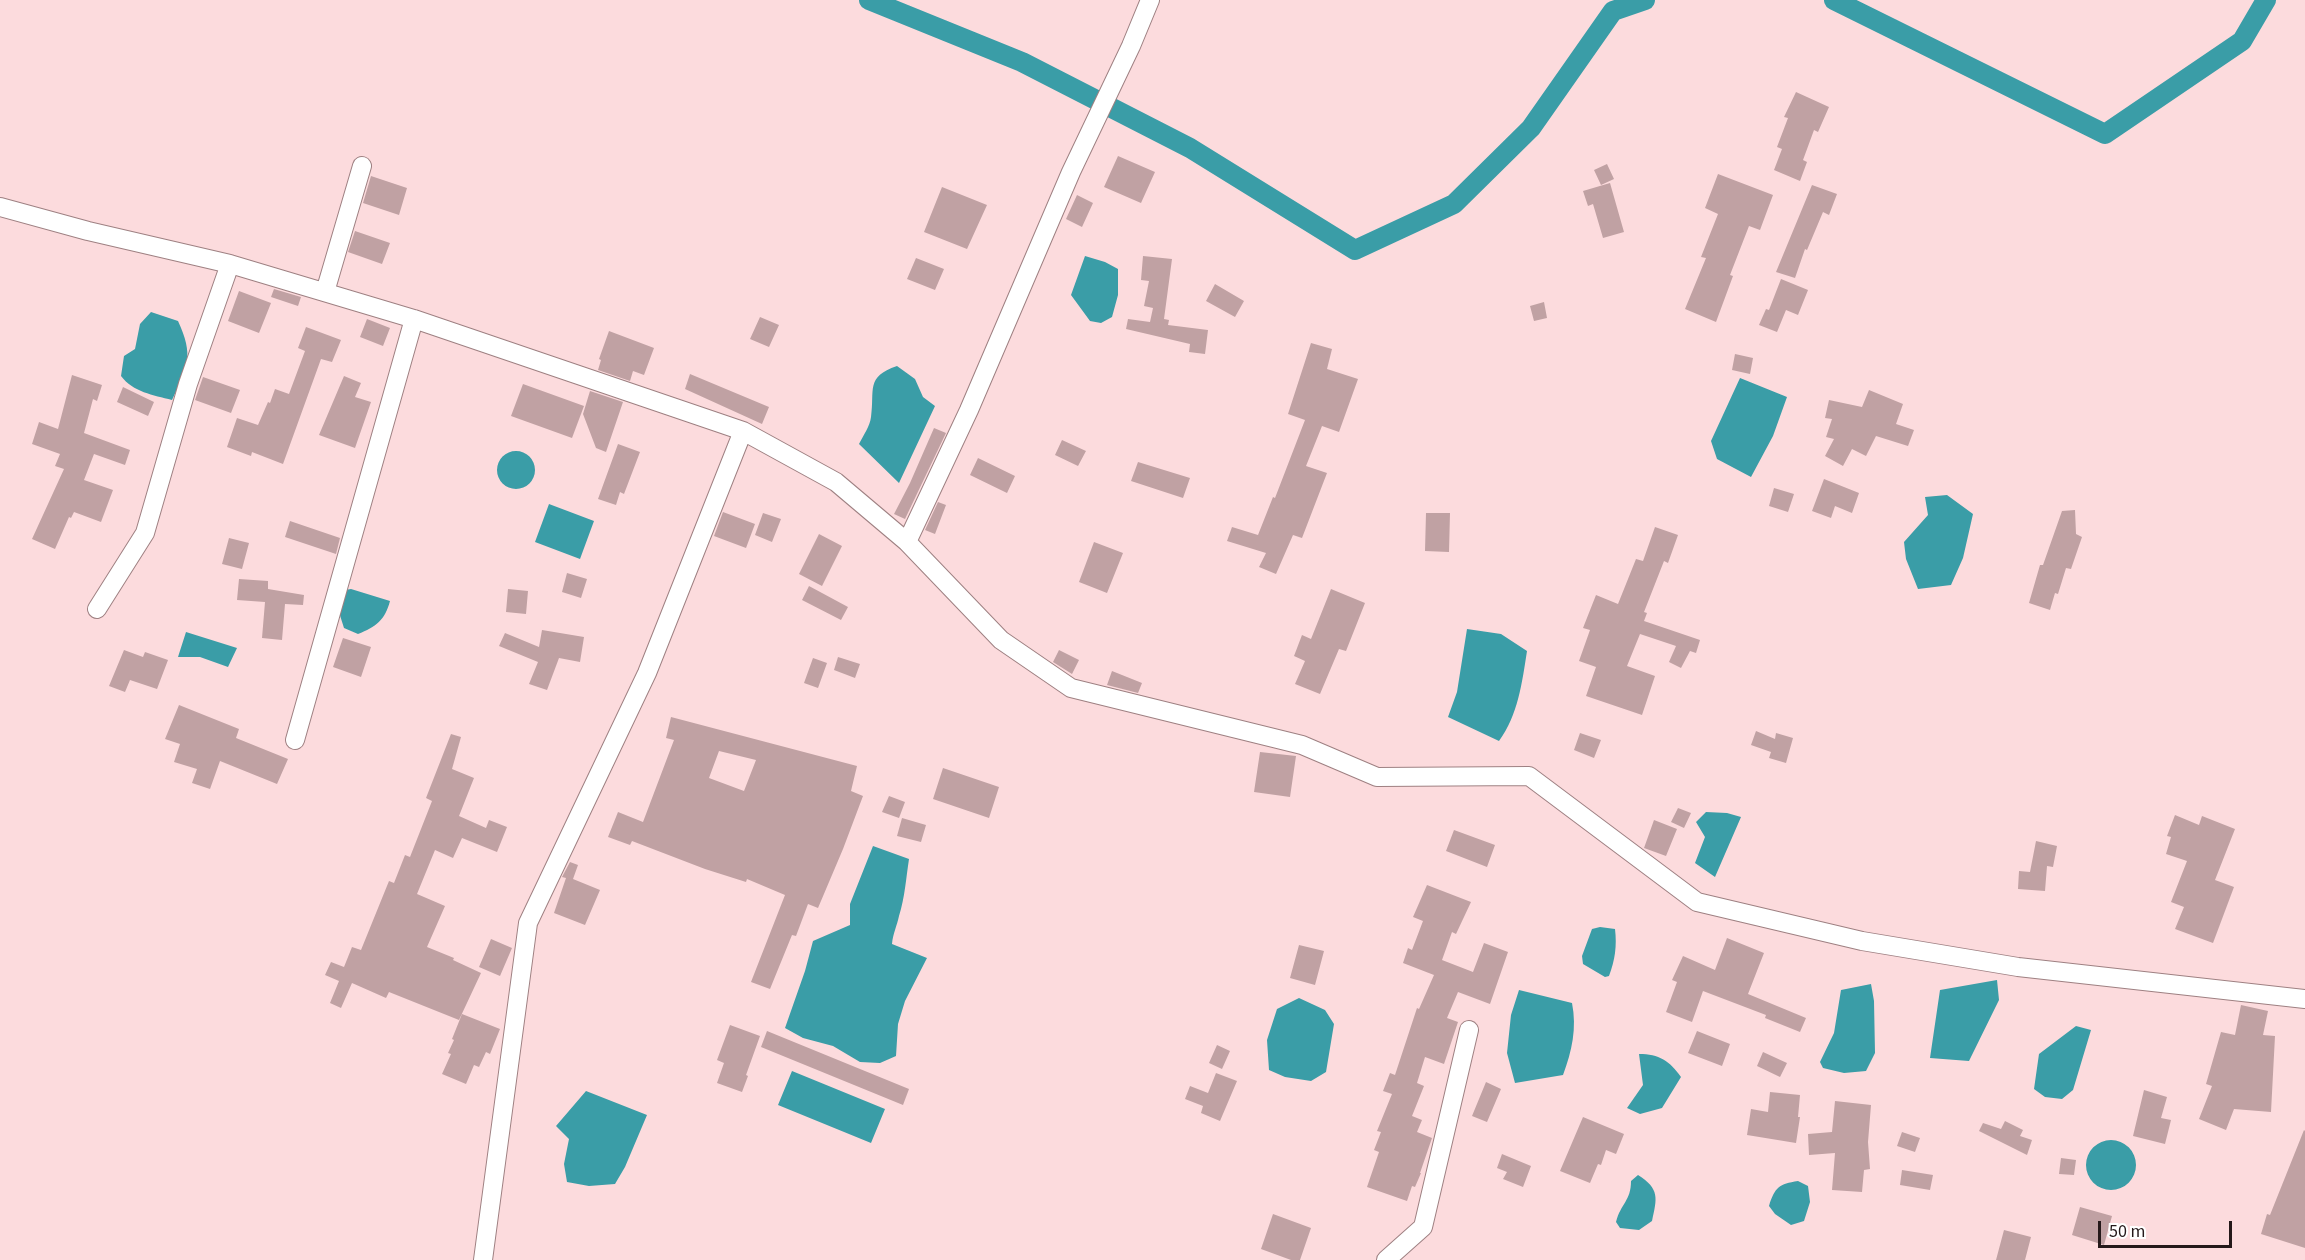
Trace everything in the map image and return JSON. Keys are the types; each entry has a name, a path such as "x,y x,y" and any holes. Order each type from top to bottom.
{"street":[{"path":"907,542 969,410 1071,172 1131,46 1150,0"},
{"path":"325,292 362,166"},
{"path":"0,207 88,231 230,264 325,292 414,319 743,431 836,482 907,542 1001,640 1071,688 1302,745 1377,777 1529,776 1697,902 1862,941 2018,967 2305,999"},
{"path":"97,609 145,533 188,384 230,264"},
{"path":"295,740 414,319"},
{"path":"483,1260 528,924 647,673 743,431"},
{"path":"1386,1260 1423,1227 1469,1030"}],"water":[{"path":"1085,256 1118,269 1118,295 1112,317 1101,323 1090,321 1071,295"},
{"path":"151,312 178,321 186,343 187,361 172,400 137,389 121,376 124,356 135,349 140,324"},
{"path":"897,366 915,379 923,397 935,406 899,483 859,444 870,420 873,386 880,375"},
{"path":"1740,378 1787,397 1773,436 1751,477 1717,459 1711,441"},
{"path":"516,451 523,452 529,457 534,463 534,477 529,483 523,488 516,489 509,488 503,483 498,477 497,470 498,463 503,457 509,452"},
{"path":"1947,495 1973,514 1963,558 1951,585 1918,589 1906,559 1904,542 1928,515 1925,497"},
{"path":"549,504 594,521 580,559 535,542"},
{"path":"351,589 390,601 379,622 358,634 344,628 337,606 345,590"},
{"path":"1467,629 1501,634 1527,651 1515,710 1499,741 1448,717 1457,692"},
{"path":"186,632 237,648 228,667 200,657 178,657"},
{"path":"1706,812 1727,813 1741,817 1715,877 1695,863 1705,837 1696,822"},
{"path":"873,846 909,859 903,902 892,944 927,958 905,1001 898,1024 896,1056 880,1063 860,1062 833,1046 803,1038 785,1028 813,941 850,925 850,904"},
{"path":"1600,927 1615,929 1614,959 1609,976 1605,977 1583,964 1582,956 1592,929"},
{"path":"1997,980 1999,1000 1969,1061 1930,1058 1940,990"},
{"path":"1871,984 1874,1001 1875,1053 1866,1071 1844,1073 1823,1068 1820,1062 1834,1033 1841,990"},
{"path":"1519,990 1572,1003 1573,1039 1563,1075 1515,1083 1507,1053 1511,1015"},
{"path":"1299,998 1325,1010 1334,1024 1326,1072 1311,1081 1285,1077 1269,1070 1267,1040 1277,1009"},
{"path":"2076,1026 2091,1030 2073,1090 2062,1099 2045,1097 2034,1089 2039,1054"},
{"path":"1639,1054 1652,1055 1663,1060 1681,1077 1662,1108 1640,1114 1627,1108 1643,1085"},
{"path":"792,1071 885,1109 871,1143 778,1105"},
{"path":"586,1091 647,1115 625,1167 615,1184 589,1186 567,1182 564,1164 569,1139 556,1126"},
{"path":"2111,1140 2129,1147 2136,1165 2129,1183 2111,1190 2093,1183 2086,1165 2093,1147"},
{"path":"1638,1175 1650,1185 1655,1195 1652,1221 1639,1230 1620,1228 1616,1222 1618,1216 1628,1198 1631,1181"},
{"path":"1798,1181 1808,1186 1810,1202 1804,1221 1791,1225 1775,1214 1769,1206 1773,1194 1779,1188"}],"building":[{"path":"1796,92 1829,107 1818,132 1814,130 1803,160 1807,162 1800,181 1774,170 1782,149 1777,147 1788,118 1784,117"},
{"path":"1118,156 1155,172 1141,203 1104,187"},
{"path":"1607,164 1614,179 1601,185 1594,170"},
{"path":"1718,174 1773,195 1760,230 1749,226 1730,275 1733,276 1716,322 1685,309 1706,258 1701,257 1718,214 1705,208"},
{"path":"371,176 407,188 399,215 363,203"},
{"path":"1610,183 1624,232 1603,238 1593,204 1588,206 1583,191"},
{"path":"1812,185 1837,194 1829,215 1823,212 1807,250 1805,249 1795,278 1776,272"},
{"path":"942,187 987,205 967,249 924,232"},
{"path":"1077,195 1093,203 1082,227 1066,219"},
{"path":"355,231 390,243 382,264 348,252"},
{"path":"1143,256 1172,259 1164,319 1169,320 1168,325 1208,330 1205,354 1189,352 1190,344 1126,329 1128,319 1150,322 1153,308 1144,306 1149,281 1141,280"},
{"path":"916,258 944,269 935,290 907,279"},
{"path":"1781,279 1808,290 1798,315 1786,310 1777,332 1759,325 1766,309 1769,310"},
{"path":"1215,284 1244,301 1235,317 1206,301"},
{"path":"274,289 301,297 298,306 271,297"},
{"path":"239,291 271,303 259,333 228,321"},
{"path":"1544,302 1547,318 1534,321 1530,306"},
{"path":"760,317 779,325 769,347 750,339"},
{"path":"367,319 390,328 383,346 360,337"},
{"path":"306,327 341,340 332,362 321,359 283,464 252,452 251,456 227,447 237,418 258,425 275,389 289,394 305,351 298,348"},
{"path":"609,331 654,348 644,375 633,371 630,381 598,370 601,360 599,359"},
{"path":"1311,343 1332,349 1327,369 1358,379 1339,432 1322,426 1306,466 1327,473 1302,538 1293,535 1276,574 1259,567 1266,553 1227,541 1232,527 1258,535 1273,497 1275,498 1305,420 1288,414"},
{"path":"1735,354 1753,358 1750,374 1732,370"},
{"path":"690,374 769,407 762,424 685,389"},
{"path":"72,375 102,385 97,401 93,399 84,433 130,450 125,465 94,454 84,480 113,490 101,522 74,512 71,518 69,517 55,549 32,539 64,469 55,466 60,454 32,444 39,422 58,429"},
{"path":"344,376 361,383 355,397 371,402 355,448 319,435"},
{"path":"203,377 240,390 231,413 195,400"},
{"path":"523,384 584,406 572,438 511,416"},
{"path":"123,387 154,402 148,416 117,402"},
{"path":"1869,390 1903,404 1896,424 1914,430 1908,446 1876,436 1866,456 1852,449 1843,466 1825,456 1834,439 1826,437 1832,419 1825,418 1829,400 1862,407"},
{"path":"590,391 623,402 606,452 596,448 583,414"},
{"path":"934,428 946,433 905,519 894,514"},
{"path":"1062,440 1086,451 1078,466 1055,455"},
{"path":"618,444 640,452 624,494 620,492 616,505 598,499"},
{"path":"978,458 1015,476 1007,493 970,475"},
{"path":"1138,462 1190,478 1183,498 1131,481"},
{"path":"1824,479 1859,493 1852,513 1835,506 1831,518 1812,511"},
{"path":"1774,488 1794,494 1788,512 1769,506"},
{"path":"938,502 946,505 935,534 925,530"},
{"path":"2075,510 2076,534 2082,537 2071,569 2066,568 2050,610 2029,603 2040,565 2043,565 2062,511"},
{"path":"723,512 755,524 746,548 714,536"},
{"path":"763,513 781,519 772,542 755,535"},
{"path":"1426,513 1450,513 1449,552 1425,551"},
{"path":"290,521 340,538 336,554 285,537"},
{"path":"1655,527 1678,535 1668,563 1664,561 1644,612 1647,613 1644,621 1700,640 1696,653 1690,651 1681,668 1669,662 1676,646 1640,634 1627,666 1655,676 1642,715 1586,696 1596,667 1579,661 1590,630 1583,628 1596,595 1618,604 1636,559 1643,561"},
{"path":"819,534 842,546 822,586 799,574"},
{"path":"229,538 249,543 242,569 222,564"},
{"path":"1094,542 1123,553 1107,593 1079,582"},
{"path":"567,573 587,579 581,598 562,592"},
{"path":"239,579 268,581 268,589 304,595 303,605 285,604 282,640 262,638 265,602 237,600"},
{"path":"809,586 848,607 841,620 802,600"},
{"path":"508,589 528,591 526,614 506,612"},
{"path":"1331,589 1365,603 1346,651 1339,649 1320,694 1295,684 1305,661 1294,656 1302,635 1311,639"},
{"path":"542,630 584,637 580,662 559,658 547,690 529,684 538,662 499,646 505,633 539,647"},
{"path":"343,638 371,647 361,677 333,667"},
{"path":"124,650 143,657 145,652 168,660 157,689 130,680 125,692 109,686"},
{"path":"1059,650 1079,660 1072,674 1053,662"},
{"path":"838,657 860,664 855,678 834,670"},
{"path":"813,658 827,663 818,688 804,683"},
{"path":"1112,671 1142,683 1138,693 1107,685"},
{"path":"179,705 239,729 236,738 288,759 277,784 220,761 210,789 192,783 197,769 174,762 180,744 165,739"},
{"path":"671,717 857,766 851,791 863,796 843,849 818,908 808,904 796,936 792,935 770,989 751,982 785,895 747,879 746,882 705,869 632,841 630,845 608,837 618,812 643,822 674,740 666,738","holes":["719,751 756,760 744,791 709,778"]},
{"path":"1756,731 1775,739 1776,733 1793,738 1786,763 1769,758 1771,752 1751,745"},
{"path":"1580,733 1601,740 1594,758 1574,750"},
{"path":"451,734 461,737 452,769 474,778 459,816 486,828 489,820 507,827 497,852 462,838 453,858 435,850 417,894 445,906 427,947 454,958 453,960 481,973 459,1020 389,992 386,998 352,983 341,1008 330,1003 339,981 325,975 331,962 344,967 352,947 361,950 389,881 394,883 405,855 410,857 432,801 426,798"},
{"path":"1260,752 1296,756 1290,797 1254,792"},
{"path":"943,768 999,787 989,818 933,799"},
{"path":"889,796 905,802 899,818 882,812"},
{"path":"1678,808 1691,813 1684,828 1671,822"},
{"path":"2175,815 2199,825 2202,816 2235,829 2215,880 2234,887 2213,943 2175,929 2184,907 2171,902 2187,861 2166,854 2171,837 2167,836"},
{"path":"902,818 926,825 921,842 897,836"},
{"path":"1654,820 1677,829 1666,856 1644,848"},
{"path":"1454,830 1495,845 1487,867 1446,851"},
{"path":"2036,841 2057,846 2053,867 2047,866 2045,891 2018,889 2019,871 2030,872"},
{"path":"570,862 578,865 573,879 600,890 585,925 554,913 566,878 562,877"},
{"path":"1427,885 1471,902 1456,934 1452,932 1442,960 1473,972 1484,943 1508,952 1490,1004 1458,992 1447,1018 1458,1022 1444,1064 1425,1057 1417,1083 1424,1086 1412,1116 1422,1120 1417,1132 1432,1138 1421,1173 1415,1187 1412,1186 1407,1201 1367,1187 1379,1152 1374,1150 1381,1132 1377,1131 1392,1094 1383,1091 1390,1073 1395,1075 1417,1008 1419,1009 1434,975 1403,963 1408,948 1412,950 1423,921 1413,917"},
{"path":"1727,938 1764,953 1748,994 1806,1018 1800,1032 1765,1018 1766,1015 1703,991 1692,1022 1666,1012 1677,982 1672,980 1683,956 1715,970"},
{"path":"491,939 512,948 500,976 479,967"},
{"path":"1299,945 1324,951 1315,985 1290,978"},
{"path":"2241,1005 2268,1011 2263,1035 2275,1036 2271,1112 2234,1109 2226,1130 2199,1119 2212,1086 2206,1084 2221,1032 2235,1035"},
{"path":"462,1014 500,1029 490,1054 486,1052 479,1067 474,1065 466,1084 442,1074 451,1054 448,1053"},
{"path":"730,1025 760,1036 742,1092 717,1083 724,1063 717,1060"},
{"path":"767,1031 909,1089 903,1105 761,1047"},
{"path":"1697,1031 1730,1044 1722,1066 1688,1053"},
{"path":"1217,1045 1230,1051 1222,1069 1209,1063"},
{"path":"1763,1052 1787,1063 1780,1077 1757,1066"},
{"path":"1216,1073 1237,1081 1220,1121 1201,1113 1203,1106 1185,1099 1190,1086 1208,1093"},
{"path":"1486,1082 1501,1089 1487,1122 1472,1116"},
{"path":"2144,1090 2167,1097 2161,1118 2171,1120 2165,1144 2133,1136"},
{"path":"1770,1092 1800,1095 1798,1117 1800,1117 1796,1143 1747,1135 1751,1109 1768,1112"},
{"path":"1835,1101 1871,1105 1868,1142 1870,1169 1864,1170 1862,1192 1832,1190 1835,1153 1809,1155 1808,1134 1832,1132"},
{"path":"1583,1117 1624,1134 1616,1154 1606,1150 1601,1165 1598,1164 1590,1183 1560,1171"},
{"path":"2005,1121 2023,1130 2020,1136 2032,1140 2027,1155 1979,1131 1983,1123 2001,1129"},
{"path":"2304,1130 2305,1248 2261,1234 2267,1214 2270,1215"},
{"path":"1902,1132 1920,1138 1915,1152 1897,1146"},
{"path":"1502,1154 1531,1166 1523,1187 1503,1179 1507,1172 1497,1168"},
{"path":"2061,1158 2076,1160 2074,1175 2059,1174"},
{"path":"1902,1170 1933,1175 1930,1190 1900,1185"},
{"path":"2080,1207 2112,1216 2104,1245 2072,1235"},
{"path":"1273,1214 1311,1228 1300,1260 1291,1260 1261,1249"},
{"path":"2004,1230 2031,1237 2025,1260 1996,1260"}],"waterway":[{"path":"869,0 1022,62 1190,148 1355,250 1454,204 1531,128 1613,11 1645,0"},
{"path":"1834,0 2105,134 2242,41 2266,0"}]}
